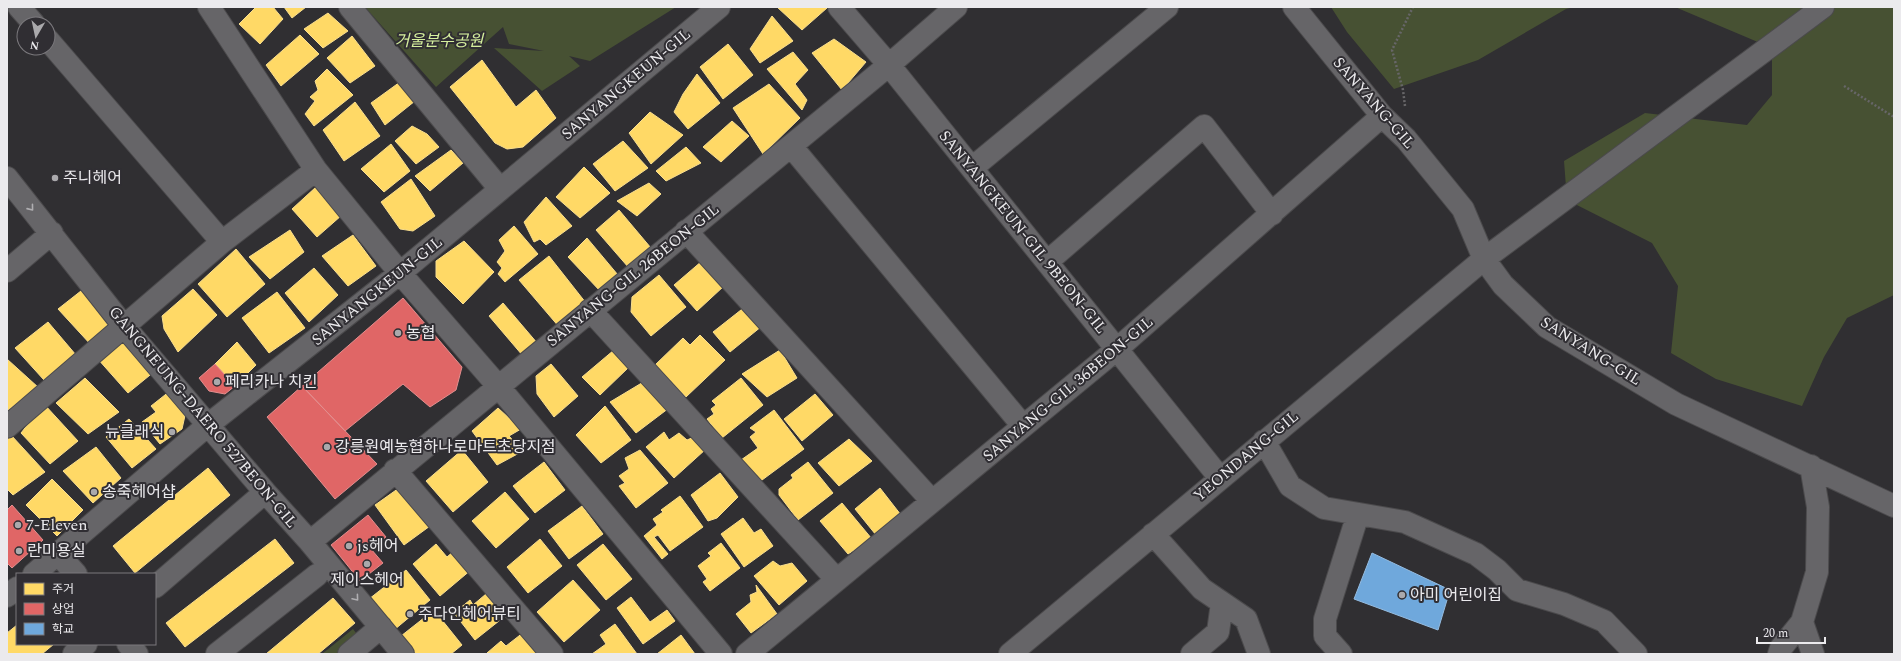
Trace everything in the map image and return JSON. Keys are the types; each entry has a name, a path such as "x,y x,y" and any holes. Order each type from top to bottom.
{"street":[{"path":"19,7 27,16"},
{"path":"209,7 316,170 400,274 498,386 721,654"},
{"path":"350,7 500,189"},
{"name":"SANYANGKEUN-GIL","path":"35,573 208,426 400,274 720,7"},
{"name":"SANYANGKEUN-GIL 9BEON-GIL","path":"839,7 889,65 1220,478"},
{"name":"SANYANG-GIL 26BEON-GIL","path":"310,542 395,470 889,65 956,7"},
{"path":"972,168 1167,7"},
{"name":"SANYANG-GIL","path":"1294,7 1382,116 1406,139 1463,209 1484,259 1503,285 1547,327 1676,404 1894,506"},
{"name":"YEONDANG-GIL","path":"1010,654 1484,259 1823,7"},
{"path":"56,49 222,242"},
{"name":"SANYANG-GIL 36BEON-GIL","path":"747,654 1117,349 1382,116"},
{"path":"1048,262 1204,126 1272,214"},
{"path":"790,146 1023,426"},
{"path":"7,427 222,242 316,170"},
{"name":"GANGNEUNG-DAERO 527BEON-GIL","path":"7,178 52,233 123,326 310,542 402,654"},
{"path":"686,231 932,501"},
{"path":"7,271 52,233"},
{"path":"590,310 837,580"},
{"path":"1264,441 1290,486 1324,508 1405,522 1476,554 1497,570 1517,590 1564,604 1604,622 1636,654"},
{"path":"1779,654 1781,648 1802,622 1817,572 1818,507 1811,466"},
{"path":"395,470 552,654"},
{"path":"156,586 256,500"},
{"path":"1341,654 1325,636 1325,619 1358,514"},
{"path":"1153,534 1202,589 1246,620 1259,654"},
{"path":"58,554 75,573"},
{"path":"217,654 317,575"},
{"path":"7,596 16,589"},
{"path":"1192,654 1218,632 1222,602"},
{"path":"1802,622 1813,654"},
{"path":"349,654 381,627"},
{"path":"74,654 85,645"},
{"path":"129,645 137,654"}],"path":[{"path":"1406,139 1403,90 1392,50 1413,7"},
{"path":"1844,86 1894,117"}],"green space":[{"name":"거울분수공원","path":"365,7 676,7 590,61 569,56 580,66 542,91 494,48 544,51 509,44 503,27 436,87"},
{"path":"1331,7 1574,7 1566,9 1478,60 1394,89 1347,32"},
{"path":"1675,7 1894,7 1894,295 1847,318 1824,357 1802,406 1716,379 1671,353 1678,286 1652,243 1567,200 1564,161 1645,113 1747,125 1772,95 1772,48"},
{"path":"353,629 359,637 338,654 322,654"}],"building: 주거":[{"path":"256,7 273,7 283,19 260,44 239,24"},
{"path":"284,7 306,7 292,18"},
{"path":"777,7 826,7 827,8 802,30"},
{"path":"328,13 348,31 323,48 304,29"},
{"path":"772,16 793,41 760,63 750,49"},
{"path":"300,35 319,54 281,86 266,65"},
{"path":"352,36 375,66 350,83 327,58"},
{"path":"834,39 866,62 842,90 812,53"},
{"path":"728,44 753,75 723,99 700,67"},
{"path":"793,52 808,70 795,84 807,100 802,110 767,69"},
{"path":"482,60 516,107 536,90 556,118 523,147 507,149 495,143 450,87"},
{"path":"327,69 353,95 314,126 305,114 315,101 310,97 318,90 315,81"},
{"path":"697,74 720,103 688,129 674,112 683,94"},
{"path":"400,82 415,101 385,125 371,103"},
{"path":"769,84 800,118 763,154 733,108"},
{"path":"355,102 380,136 344,161 323,130"},
{"path":"650,112 683,135 651,164 629,133"},
{"path":"732,121 749,136 721,162 703,147"},
{"path":"412,126 427,134 439,147 416,164 395,141"},
{"path":"623,141 648,168 615,191 593,164"},
{"path":"391,144 410,171 384,192 361,169"},
{"path":"686,147 701,163 666,181 656,171"},
{"path":"451,150 463,163 430,191 415,176"},
{"path":"584,167 610,193 580,218 556,197"},
{"path":"411,179 435,216 413,231 400,229 381,202"},
{"path":"649,183 661,194 637,216 617,201"},
{"path":"316,187 342,215 317,237 292,209"},
{"path":"546,197 572,226 546,245 540,239 534,242 524,222"},
{"path":"619,210 651,248 629,268 596,230"},
{"path":"514,226 538,254 505,282 498,274 502,268 497,262 505,251 499,240"},
{"path":"290,230 304,252 270,279 249,257"},
{"path":"353,235 376,266 348,286 322,256"},
{"path":"587,238 618,275 601,292 568,257"},
{"path":"464,241 494,272 463,304 436,277 436,261"},
{"path":"236,249 265,284 227,317 198,284"},
{"path":"549,256 586,303 560,328 519,280"},
{"path":"702,261 724,286 697,311 674,285"},
{"path":"314,268 338,295 309,322 285,293"},
{"path":"659,275 686,307 651,336 631,312 632,297"},
{"path":"86,287 110,329 92,346 58,309"},
{"path":"193,289 217,315 178,352 164,329 162,316"},
{"path":"277,292 305,328 269,353 242,318"},
{"path":"503,303 538,344 523,356 489,316"},
{"path":"746,306 762,326 730,352 713,332"},
{"path":"48,322 76,355 44,380 15,348"},
{"path":"700,335 725,360 686,397 655,365 683,338 690,345"},
{"path":"125,339 155,371 128,393 97,358"},
{"path":"237,342 256,365 235,386 215,364"},
{"path":"614,350 628,368 600,395 582,377"},
{"path":"780,350 797,378 767,397 742,374"},
{"path":"7,359 39,388 8,410 7,409"},
{"path":"551,364 578,396 554,417 537,394 536,376"},
{"path":"85,378 119,412 88,434 56,403"},
{"path":"741,378 763,405 722,438 707,419 714,414 711,409 716,405 712,401"},
{"path":"645,381 669,408 636,433 610,402"},
{"path":"170,391 186,411 182,429 160,444 142,422 156,412 151,406"},
{"path":"815,394 833,415 802,441 784,419"},
{"path":"44,404 78,441 50,464 21,433"},
{"path":"605,406 631,440 601,463 576,435"},
{"path":"498,408 521,429 509,436 523,451 497,465 472,431"},
{"path":"774,410 804,449 758,483 741,460 758,448 750,437 756,432 750,428"},
{"path":"129,419 156,449 132,468 106,437"},
{"path":"664,432 669,440 679,433 687,440 694,437 706,449 674,478 646,447"},
{"path":"11,435 45,472 13,495 7,489 7,439"},
{"path":"849,439 872,461 839,486 818,463"},
{"path":"96,447 121,478 93,503 63,471"},
{"path":"462,450 488,482 453,512 426,481"},
{"path":"640,450 668,483 636,508 619,486 625,483 619,476 629,469 625,458"},
{"path":"544,462 565,490 535,513 513,486"},
{"path":"808,462 833,493 798,520 779,495 779,489 793,478 791,475"},
{"path":"208,468 230,495 135,573 113,546"},
{"path":"720,473 738,497 717,518 708,521 691,495"},
{"path":"52,479 83,510 57,536 26,505"},
{"path":"399,488 430,526 404,545 375,505"},
{"path":"880,488 901,515 876,535 855,509"},
{"path":"505,492 529,519 496,548 472,521"},
{"path":"680,496 703,527 670,551 658,535 654,537 668,554 662,559 644,536 657,525 653,519 663,512 661,510"},
{"path":"842,503 872,539 848,554 820,521"},
{"path":"582,506 603,534 569,559 548,531"},
{"path":"743,518 754,533 761,529 773,546 744,567 721,534"},
{"path":"275,539 294,563 185,647 166,623"},
{"path":"540,539 562,566 528,593 507,567"},
{"path":"721,543 740,568 710,591 703,582 707,579 698,566 711,556 708,553"},
{"path":"436,544 447,557 455,550 472,569 440,596 413,564"},
{"path":"603,544 632,579 606,600 577,565"},
{"path":"773,561 780,566 792,563 807,581 779,605 754,576"},
{"path":"406,570 430,600 394,630 369,599"},
{"path":"573,580 600,610 564,642 537,612"},
{"path":"756,585 777,614 751,633 736,614 751,602 750,595 757,592"},
{"path":"486,594 504,617 475,640 454,613 470,600 473,605"},
{"path":"631,597 650,622 667,610 675,621 643,644 617,608"},
{"path":"333,598 355,623 318,654 266,654"},
{"path":"434,610 462,645 451,654 416,654 401,636"},
{"path":"615,624 637,654 592,654 606,644 600,635"},
{"path":"16,626 16,645 53,645 42,654 7,654 7,633"},
{"path":"524,632 542,654 487,653 501,641 506,646"},
{"path":"681,635 695,654 657,654"}],"building: 상업":[{"name":"농협","path":"403,298 462,367 456,390 430,407 403,384 345,431 302,386"},
{"name":"페리카나 치킨","path":"215,364 235,386 225,394 209,391 199,378"},
{"name":"강릉원예농협하나로마트초당지점","path":"302,386 377,464 335,499 267,417"},
{"name":"7-Eleven","path":"12,505 43,540 12,568 7,563 7,510"},
{"path":"368,515 386,537 371,549 383,563 360,581 331,545"}],"building: 학교":[{"name":"아미 어린이집","path":"1372,553 1450,590 1438,630 1354,599"}],"place":[{"name":"주니헤어","path":"55,178"},
{"name":"농협","path":"398,333"},
{"name":"페리카나 치킨","path":"217,382"},
{"name":"뉴클래식","path":"172,432"},
{"name":"강릉원예농협하나로마트초당지점","path":"327,447"},
{"name":"송죽헤어샵","path":"94,492"},
{"name":"7-Eleven","path":"18,525"},
{"name":"js헤어","path":"349,546"},
{"name":"란미용실","path":"19,551"},
{"name":"제이스헤어","path":"367,564"},
{"name":"아미 어린이집","path":"1402,595"},
{"name":"주다인헤어뷰티","path":"410,614"}]}
